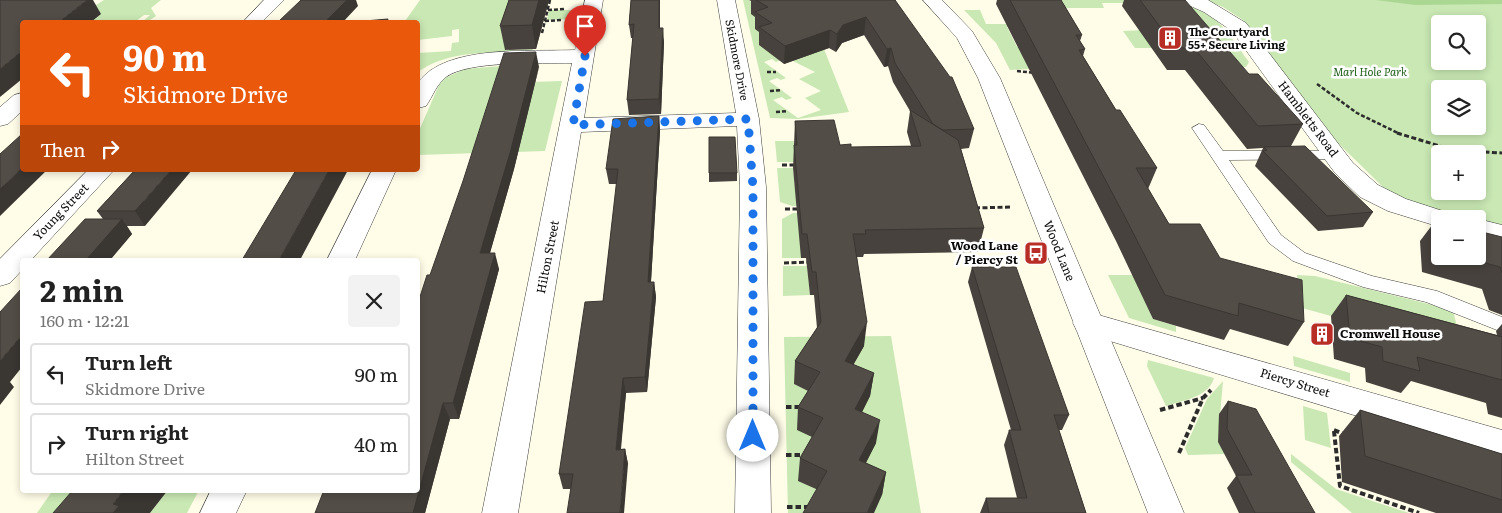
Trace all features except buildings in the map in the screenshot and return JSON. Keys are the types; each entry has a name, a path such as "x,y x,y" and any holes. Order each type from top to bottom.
{"street":[{"path":"254,20 275,0"},
{"name":"Hilton Street","path":"500,513 573,125 594,0"},
{"name":"Skidmore Drive","path":"726,0 748,119 753,188 753,513"},
{"name":"Wood Lane","path":"932,0 965,35 989,78 1166,513"},
{"name":"Hambletts Road","path":"1192,0 1211,8 1239,26 1344,168 1369,191 1397,205 1431,216"},
{"path":"420,97 427,81 437,72 451,65 469,61 585,56"},
{"path":"0,119 20,102"},
{"name":"Skidmore Drive","path":"573,125 748,119"},
{"name":"Young Street","path":"0,276 100,172"},
{"path":"341,258 383,172"},
{"path":"1486,230 1502,234"},
{"name":"Piercy Street","path":"1088,323 1502,445"},
{"path":"218,513 228,493"}],"lane":[{"path":"1199,128 1275,239 1299,257 1369,282 1452,303 1502,325"},
{"path":"1218,156 1334,154"}],"path":[{"path":"541,38 550,0"},
{"path":"1011,71 1037,73"},
{"path":"1313,80 1332,97 1362,116 1408,137 1454,151 1502,153"},
{"path":"777,165 797,164"},
{"path":"971,208 1011,207"},
{"path":"784,209 804,209"},
{"path":"776,263 818,262"},
{"path":"1180,453 1203,398 1214,387"},
{"path":"1160,410 1203,398"},
{"path":"778,407 811,407"},
{"path":"1333,422 1340,486 1419,513"},
{"path":"1334,430 1352,436"},
{"path":"779,454 813,455"},
{"path":"780,507 816,507"}],"green space":[{"path":"104,0 161,0 151,8 156,16 150,20 144,20 150,15 144,15 137,20 72,20"},
{"path":"420,0 521,0 505,50 533,49 532,52 458,56 444,59 420,71 420,53 451,51 452,43 459,42 459,29 452,30 452,36 420,40 420,20 406,20"},
{"path":"743,0 749,0 767,12 781,60 776,62 772,59 764,62 786,78 781,80 777,78 769,81 792,98 786,100 782,97 773,100 798,118 821,110 805,98 821,91 799,79 815,72 793,61 808,55 810,14 849,112 798,119 770,118"},
{"path":"1012,0 1166,0 1183,4 1216,20 1249,62 1246,67 1212,67 1132,3 1102,3 1104,8 1062,8"},
{"name":"Marl Hole Park","path":"1205,0 1502,0 1502,227 1486,223 1486,210 1439,210 1400,198 1383,187 1337,142 1243,20 1223,7"},
{"path":"1376,0 1502,0 1502,4 1415,5"},
{"path":"549,10 576,10 574,19 547,20"},
{"path":"964,10 980,10 986,24 1012,24 1013,27 1007,27 1017,47 1024,47 1020,50 1029,69 1010,70 996,43"},
{"path":"1144,30 1157,48 1135,48 1123,31"},
{"path":"502,66 531,82 562,81 545,151 420,155 420,128 439,85 445,78 465,69"},
{"path":"775,141 794,141 796,162 777,162"},
{"path":"777,168 793,168 795,188 855,205 792,206 780,202"},
{"path":"854,212 801,258 782,258 782,219 793,213"},
{"path":"783,266 807,266 810,295 783,296"},
{"path":"1108,275 1133,275 1153,319 1176,326 1176,332 1129,318"},
{"path":"1297,275 1315,276 1453,310 1472,391 1454,350 1302,308"},
{"path":"891,336 921,513 867,513 850,480 842,385 857,359 794,384 808,391 813,383 820,480 813,513 788,513 784,337"},
{"path":"1293,356 1350,373 1350,382 1294,366"},
{"path":"1148,360 1214,378 1201,394 1166,406 1147,366"},
{"path":"1223,381 1218,439 1225,454 1188,455 1185,448 1207,399"},
{"path":"1303,406 1327,413 1331,448 1305,440"},
{"path":"1291,454 1336,489 1409,513 1352,513 1291,462"},
{"path":"51,493 118,493 101,513 37,513"},
{"path":"166,493 197,493 187,513 150,513"}],"place":[{"name":"The Courtyard 55+ Secure Living","path":"1170,38"},
{"name":"Wood Lane / Piercy St","path":"1036,253"},
{"name":"Cromwell House","path":"1322,334"}],"route":[{"path":"585,56 573,125 748,119 753,188 753,436"}]}
